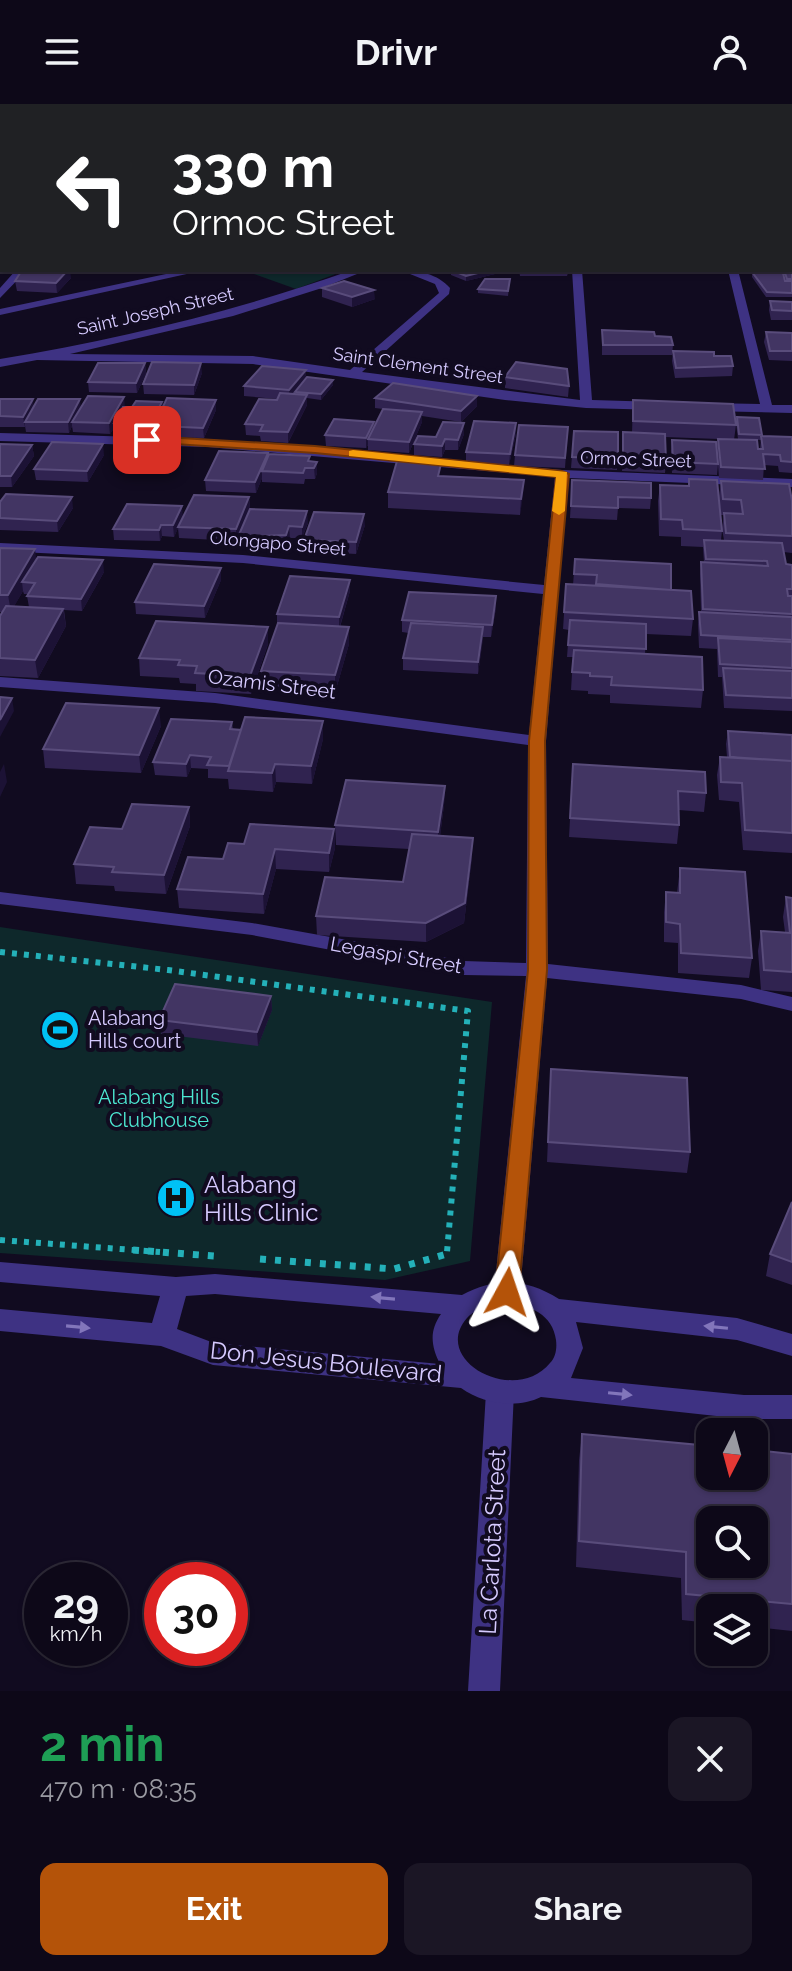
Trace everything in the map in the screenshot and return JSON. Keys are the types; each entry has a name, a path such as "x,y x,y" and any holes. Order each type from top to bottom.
{"street":[{"path":"0,295 20,272"},
{"path":"0,312 190,272"},
{"name":"Saint Joseph Street","path":"0,363 39,357 291,297 357,272"},
{"path":"353,374 444,294 445,288 439,282 411,272"},
{"path":"577,272 586,404"},
{"path":"733,272 767,409"},
{"name":"Saint Clement Street","path":"39,357 253,360 586,404 677,406"},
{"path":"692,407 792,409"},
{"name":"Ormoc Street","path":"0,437 116,438 315,450 562,474 792,483"},
{"path":"507,1292 537,970 537,741 562,474"},
{"name":"Olongapo Street","path":"0,547 243,559 551,590"},
{"name":"Ozamis Street","path":"0,682 215,698 537,741"},
{"name":"Legaspi Street","path":"0,898 252,929 464,968 537,970 741,992 792,1004"},
{"path":"0,1272 176,1287 215,1284 461,1305 490,1292 507,1292 525,1294 554,1309 737,1329 792,1345"},
{"path":"162,1335 176,1287"},
{"path":"461,1305 445,1333 444,1349 463,1377 500,1392 543,1386 744,1407 792,1407"},
{"path":"543,1386 566,1365 571,1350 564,1322 554,1309"},
{"name":"Don Jesus Boulevard","path":"0,1320 162,1335 213,1354 463,1377"},
{"name":"La Carlota Street","path":"484,1691 500,1392"}],"path":[{"path":"0,952 168,970 468,1011 447,1254 394,1269 252,1258"},
{"path":"0,1240 220,1256"}],"green space":[{"path":"249,272 341,272 296,289"},
{"name":"Alabang Hills Clubhouse","path":"0,927 492,1002 470,1261 385,1280 0,1253"}],"building":[{"path":"21,272 66,272 56,283 15,281"},
{"path":"456,272 482,272 466,276"},
{"path":"752,272 783,273 785,281 792,281 792,293 767,292"},
{"path":"485,279 510,279 508,291 478,289"},
{"path":"344,281 374,290 352,297 322,288"},
{"path":"770,301 792,302 792,311 772,310"},
{"path":"602,330 654,332 655,336 671,337 673,345 603,345"},
{"path":"766,332 792,333 792,351 770,351"},
{"path":"673,351 714,352 714,356 731,356 733,366 676,368"},
{"path":"152,362 201,363 194,385 143,384"},
{"path":"516,362 567,369 569,386 505,377"},
{"path":"98,363 145,363 136,383 88,382"},
{"path":"262,366 306,370 289,390 244,386"},
{"path":"307,377 333,380 321,394 295,392"},
{"path":"393,383 477,396 461,411 375,398"},
{"path":"280,393 307,395 288,432 260,431 263,425 245,424 259,399 277,400"},
{"path":"88,396 124,397 109,423 72,422"},
{"path":"167,398 216,400 203,428 161,426 167,413 160,413"},
{"path":"0,399 33,399 23,417 0,416"},
{"path":"38,399 80,399 68,422 25,422"},
{"path":"633,400 733,404 736,425 633,421"},
{"path":"136,401 162,402 153,419 159,419 156,425 114,423 123,407 132,407"},
{"path":"383,409 422,412 409,442 368,439"},
{"path":"737,417 759,418 762,435 739,434"},
{"path":"334,419 374,422 366,438 325,435"},
{"path":"474,421 516,423 510,454 466,452"},
{"path":"443,422 464,423 458,440 445,439 442,446 414,444 418,436 436,437"},
{"path":"519,425 568,427 565,458 515,455"},
{"path":"574,431 618,432 618,459 572,457"},
{"path":"623,432 665,434 666,462 623,460"},
{"path":"761,436 792,437 792,462 781,461 780,455 763,454 765,469 721,467 718,439 757,440 758,449 763,449"},
{"path":"672,440 716,442 718,464 673,462"},
{"path":"52,442 103,444 87,471 34,469"},
{"path":"0,444 32,445 11,476 0,476"},
{"path":"219,451 268,453 255,482 205,480"},
{"path":"269,454 310,456 308,461 317,462 314,468 305,468 303,473 262,471"},
{"path":"397,461 441,464 438,476 524,480 521,499 388,492"},
{"path":"689,479 717,480 722,531 683,529 682,520 661,519 660,485 689,486"},
{"path":"572,480 651,483 651,498 618,497 618,508 571,506"},
{"path":"721,481 789,484 792,536 726,533 724,513 743,514 741,500 723,499"},
{"path":"6,494 72,497 57,521 0,518 0,502"},
{"path":"194,495 249,497 236,529 178,527"},
{"path":"127,504 182,506 173,525 161,525 159,530 113,529"},
{"path":"250,509 307,511 302,527 289,526 286,535 238,537"},
{"path":"314,512 364,514 356,542 304,540"},
{"path":"704,540 782,543 786,564 792,565 792,589 787,589 788,596 792,596 792,614 703,609 701,562 768,566 767,561 706,559"},
{"path":"0,548 35,549 8,595 0,595"},
{"path":"38,557 103,560 81,599 27,596 35,583 22,582"},
{"path":"575,559 671,564 671,590 596,584 597,575 574,574"},
{"path":"154,564 221,568 204,606 135,602"},
{"path":"290,576 350,580 339,617 277,614"},
{"path":"566,584 691,591 693,619 564,612"},
{"path":"409,592 496,596 492,625 402,620"},
{"path":"6,606 63,609 35,660 0,658 0,616"},
{"path":"699,612 792,617 792,640 701,635"},
{"path":"570,620 646,624 646,649 568,645"},
{"path":"156,621 268,627 250,676 195,673 197,666 178,665 180,660 139,658"},
{"path":"278,623 349,627 335,675 261,671"},
{"path":"411,623 483,627 478,662 403,658"},
{"path":"718,638 792,642 792,668 720,664"},
{"path":"574,650 702,657 703,690 611,685 612,677 572,672"},
{"path":"723,668 792,671 792,698 726,695"},
{"path":"0,697 12,698 0,720"},
{"path":"66,703 159,708 139,755 43,749"},
{"path":"245,717 323,721 311,766 275,764 272,773 228,771"},
{"path":"171,719 232,722 230,729 241,730 229,766 207,765 211,757 190,755 186,764 153,762"},
{"path":"728,731 792,735 792,761 730,757"},
{"path":"720,757 792,761 792,833 745,830 742,783 721,782"},
{"path":"573,764 705,772 706,793 678,791 679,825 570,818"},
{"path":"346,780 445,786 438,832 335,825"},
{"path":"132,804 189,807 164,875 112,872 114,867 74,864 90,827 122,829"},
{"path":"250,824 334,829 329,853 275,849 263,894 177,889 188,857 223,859 228,843 244,844"},
{"path":"412,834 473,838 465,903 426,923 316,916 325,877 403,882"},
{"path":"680,868 745,872 752,958 681,953 680,924 666,922 666,892 680,893"},
{"path":"786,897 792,898 792,972 764,970 761,931 790,933"},
{"path":"175,984 271,996 257,1032 159,1020"},
{"path":"551,1069 687,1078 690,1152 548,1142"},
{"path":"792,1202 792,1262 770,1254"},
{"path":"582,1434 696,1445 696,1490 768,1490 768,1451 792,1454 792,1604 768,1602 768,1594 686,1594 686,1552 579,1541"}],"slow traffic":[{"path":"353,453 562,474 559,511"}],"place":[{"name":"Alabang Hills court","path":"60,1030"},
{"name":"Alabang Hills Clinic","path":"176,1198"}],"route":[{"path":"147,440 315,450 562,474 537,741 537,970 507,1292"}]}
